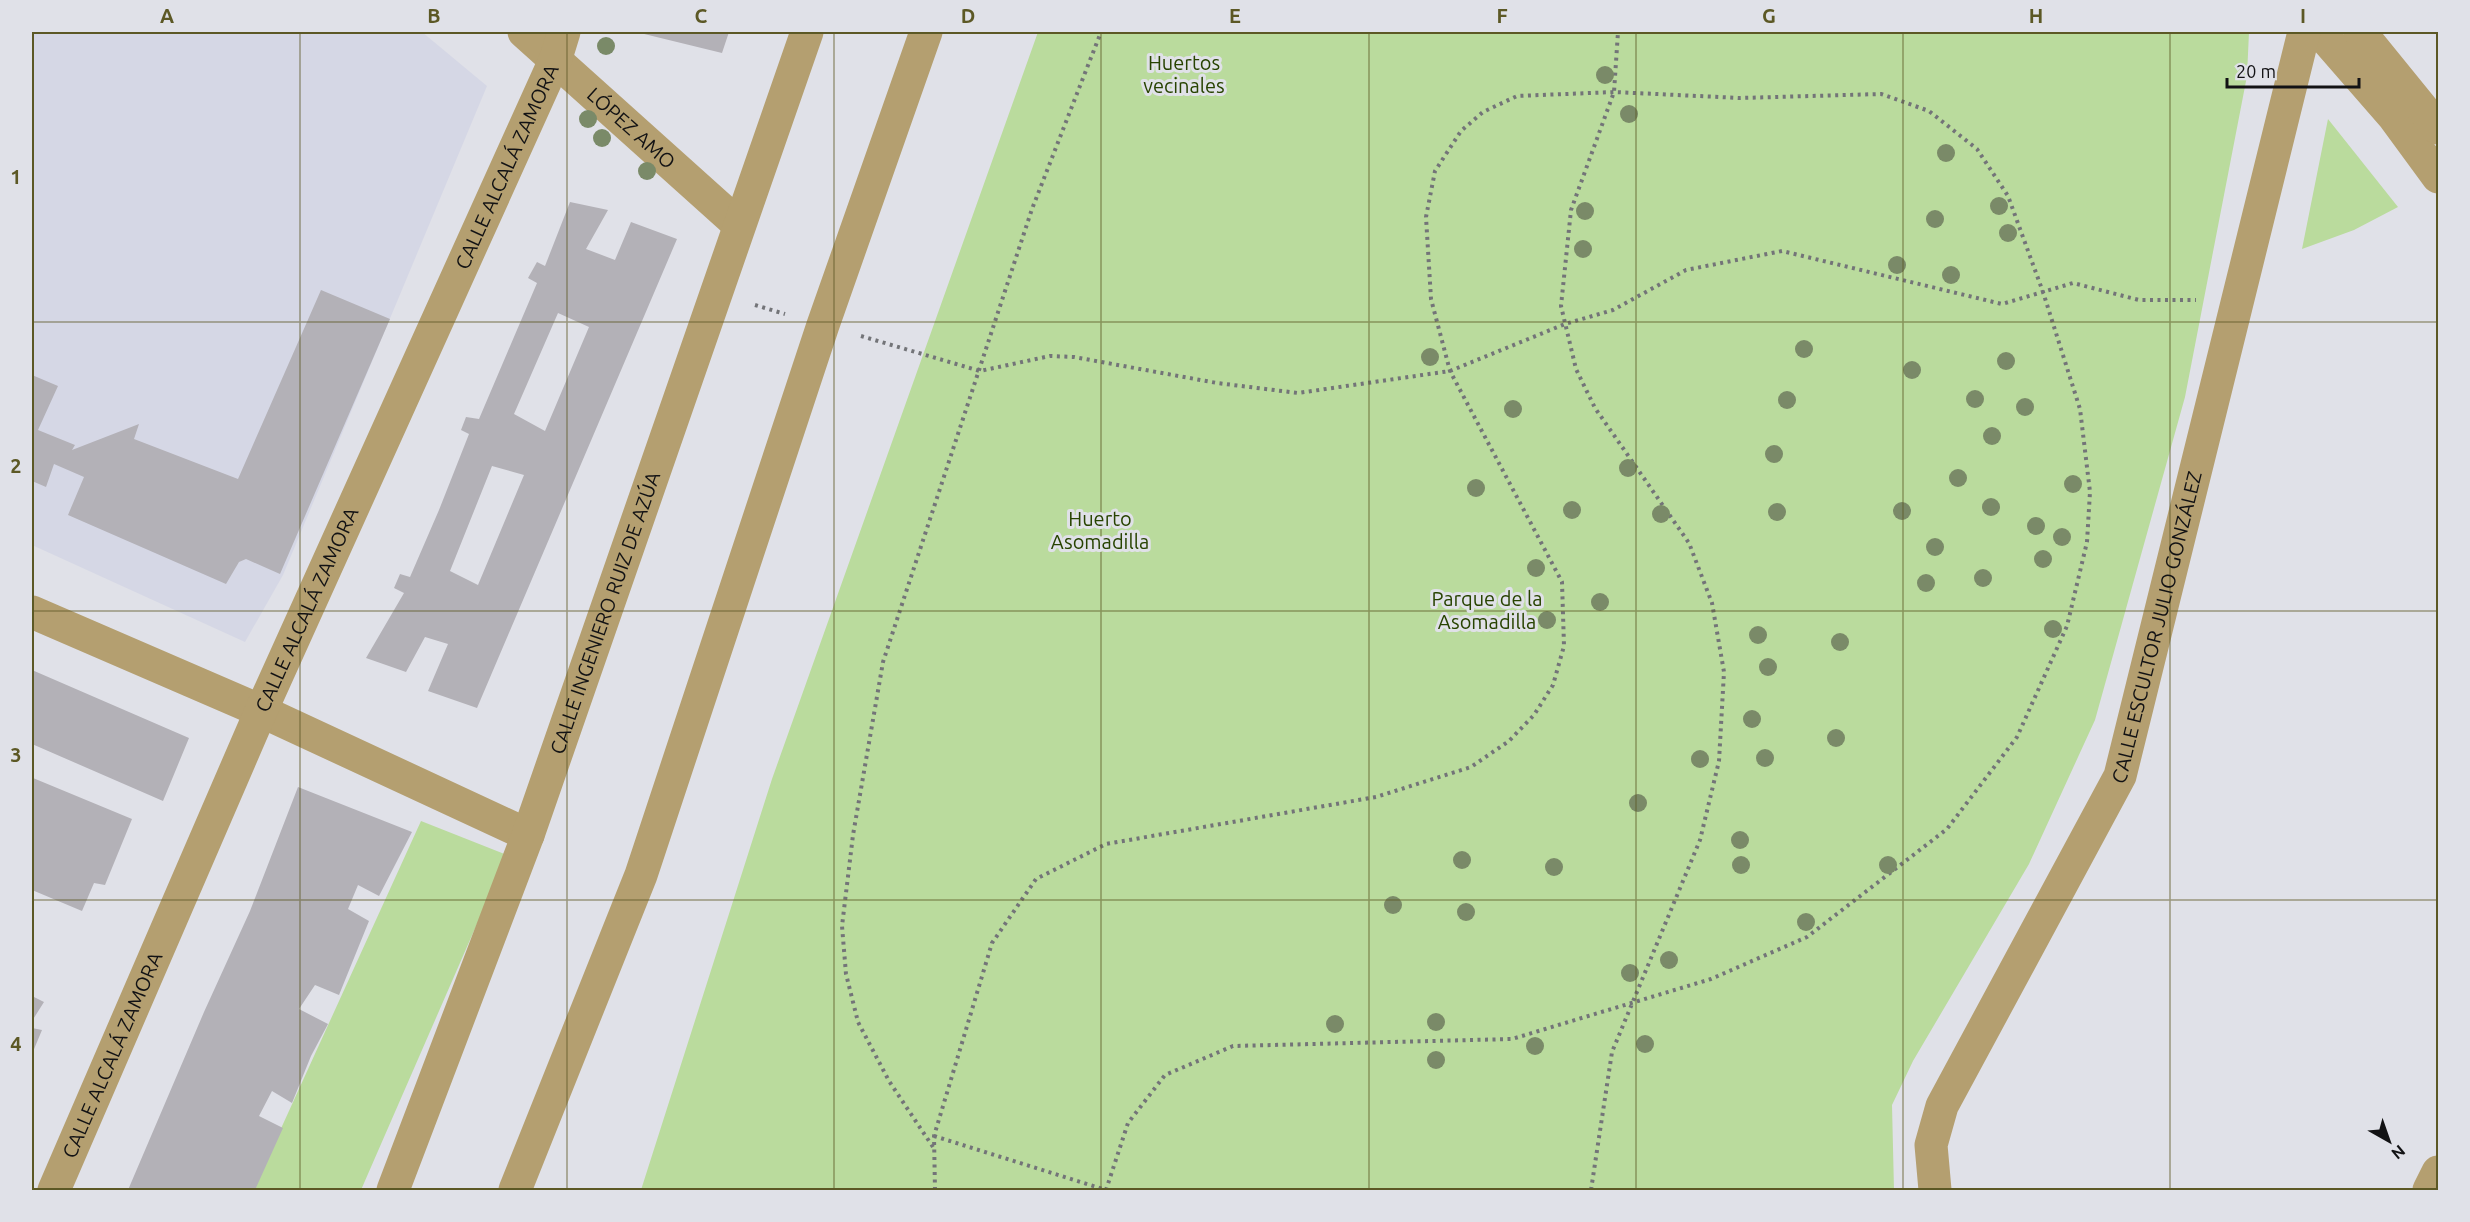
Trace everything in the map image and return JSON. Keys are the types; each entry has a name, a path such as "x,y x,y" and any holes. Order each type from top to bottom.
{"street":[{"name":"LÓPEZ AMO","path":"524,32 560,45 739,225"},
{"name":"CALLE INGENIERO RUIZ DE AZÚA","path":"393,1191 528,834 807,32"},
{"path":"515,1191 641,874 815,348 926,32"},
{"name":"CALLE ESCULTOR JULIO GONZÁLEZ","path":"1935,1191 1931,1145 1942,1106 2120,776 2304,32"},
{"path":"2320,32 2394,117 2439,177"},
{"path":"2360,32 2439,128"},
{"name":"CALLE ALCALÁ ZAMORA","path":"54,1191 261,711 560,45"},
{"path":"32,612 261,711 528,834"},
{"path":"2429,1191 2439,1172"}],"path":[{"path":"934,1147 889,1081 858,1022 846,974 842,926 853,835 883,662 1032,209 1101,32"},
{"path":"1591,1191 1612,1052 1700,840 1719,761 1724,672 1712,603 1689,543 1595,408 1576,369 1561,306 1571,210 1614,92 1618,32"},
{"path":"934,1136 1106,1190 1128,1123 1165,1075 1233,1046 1512,1040 1712,979 1808,937 1947,830 2017,737 2067,626 2087,542 2090,492 2080,408 2043,292 2008,196 1977,149 1929,111 1881,93 1740,98 1614,92 1517,96 1483,112 1461,131 1435,171 1426,217 1431,299 1450,371 1562,582 1564,646 1553,685 1534,715 1509,741 1471,767 1376,797 1106,844 1036,879 992,943 934,1136 935,1191"},
{"path":"980,371 1050,356 1074,357 1217,383 1298,393 1450,371 1565,324 1613,310 1686,270 1782,251 2002,304 2073,283 2139,300 2203,300"}],"shaded area":[{"path":"32,32 422,32 487,86 283,575 245,642 32,545"}],"green space":[{"name":"Parque de la Asomadilla","path":"1038,32 2249,32 2247,76 2185,397 2095,720 2029,864 1913,1061 1892,1105 1894,1190 641,1190 772,779"},
{"path":"2328,119 2398,207 2354,230 2302,249"},
{"path":"421,821 507,855 361,1190 253,1190"}],"building":[{"path":"636,32 729,32 722,53"},
{"path":"570,202 608,210 586,249 615,260 631,222 677,239 477,708 428,691 448,644 425,637 406,672 366,658 404,593 394,588 400,574 410,577 439,510 469,434 461,430 466,417 479,419 537,283 528,278 537,262 545,266","holes":["558,313 589,327 545,431 514,414","492,466 524,475 478,585 450,571"]},
{"path":"321,290 390,319 280,574 246,559 239,562 226,584 68,515 84,477 54,464 46,487 32,481 32,375 58,386 38,430 75,445 72,450 139,424 134,439 238,479"},
{"path":"32,670 189,738 163,801 32,744"},
{"path":"33,778 132,819 105,885 94,883 82,911 32,890"},
{"path":"298,787 412,832 379,896 358,885 348,909 369,921 339,995 315,985 299,1009 328,1024 311,1056 292,1103 272,1091 259,1116 283,1128 255,1190 128,1190 250,911"},
{"path":"32,996 44,1002 32,1021"},
{"path":"32,1028 42,1030 32,1054"}],"park label":[{"name":"Huertos vecinales","path":"1184,74"},
{"name":"Huerto Asomadilla","path":"1100,530"}]}
